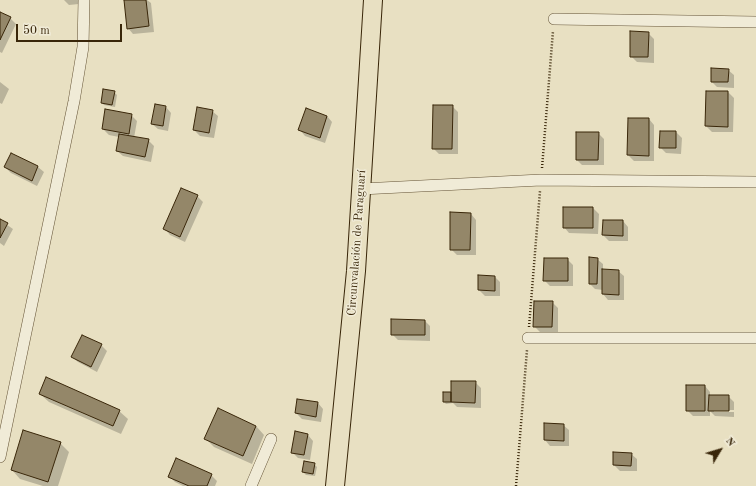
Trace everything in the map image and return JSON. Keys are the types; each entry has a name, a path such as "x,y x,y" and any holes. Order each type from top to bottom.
{"highway":[{"name":"Circunvalación de Paraguarí","path":"335,486 356,271 373,0"}],"street":[{"path":"0,457 74,101 83,47 84,0"},
{"path":"554,19 756,22"},
{"path":"361,189 541,180 756,182"},
{"path":"528,338 756,338"},
{"path":"252,486 271,439"}],"path":[{"path":"516,486 554,19"}],"building":[{"path":"124,0 146,0 149,26 127,29"},
{"path":"0,12 11,17 0,40"},
{"path":"630,31 649,32 648,57 630,57"},
{"path":"711,68 729,69 728,82 711,82"},
{"path":"103,89 115,91 112,105 101,103"},
{"path":"706,91 728,91 728,127 705,126"},
{"path":"155,104 166,106 163,126 151,124"},
{"path":"433,105 453,105 452,149 432,149"},
{"path":"197,107 213,110 209,133 193,130"},
{"path":"306,108 327,116 320,138 298,130"},
{"path":"105,109 132,114 129,134 102,129"},
{"path":"628,118 649,118 649,156 627,155"},
{"path":"660,131 676,131 676,148 659,148"},
{"path":"576,132 599,132 598,160 576,160"},
{"path":"119,134 149,139 145,157 116,151"},
{"path":"11,153 38,166 32,181 4,167"},
{"path":"181,188 198,195 180,237 163,229"},
{"path":"563,207 593,207 593,228 563,228"},
{"path":"450,212 471,213 470,250 450,250"},
{"path":"0,219 8,223 0,238"},
{"path":"603,220 623,220 623,236 602,235"},
{"path":"589,257 598,258 597,284 589,284"},
{"path":"544,258 568,258 568,281 543,281"},
{"path":"602,269 619,270 619,295 602,294"},
{"path":"478,275 495,276 495,291 478,290"},
{"path":"534,301 553,301 552,327 533,327"},
{"path":"391,319 425,320 425,335 391,335"},
{"path":"82,335 102,344 91,367 71,357"},
{"path":"46,377 120,410 113,426 39,394"},
{"path":"451,381 476,381 475,403 451,402"},
{"path":"686,385 705,385 705,411 686,411"},
{"path":"443,392 451,392 451,402 443,402"},
{"path":"709,395 729,395 729,411 708,411"},
{"path":"297,399 318,402 316,417 295,413"},
{"path":"218,408 256,426 243,456 204,439"},
{"path":"544,423 564,424 564,441 544,440"},
{"path":"23,430 61,442 48,482 11,470"},
{"path":"295,431 308,434 304,455 291,453"},
{"path":"613,452 632,453 631,466 613,465"},
{"path":"176,458 212,474 207,486 189,486 168,477"},
{"path":"304,461 315,463 313,474 302,472"}]}
